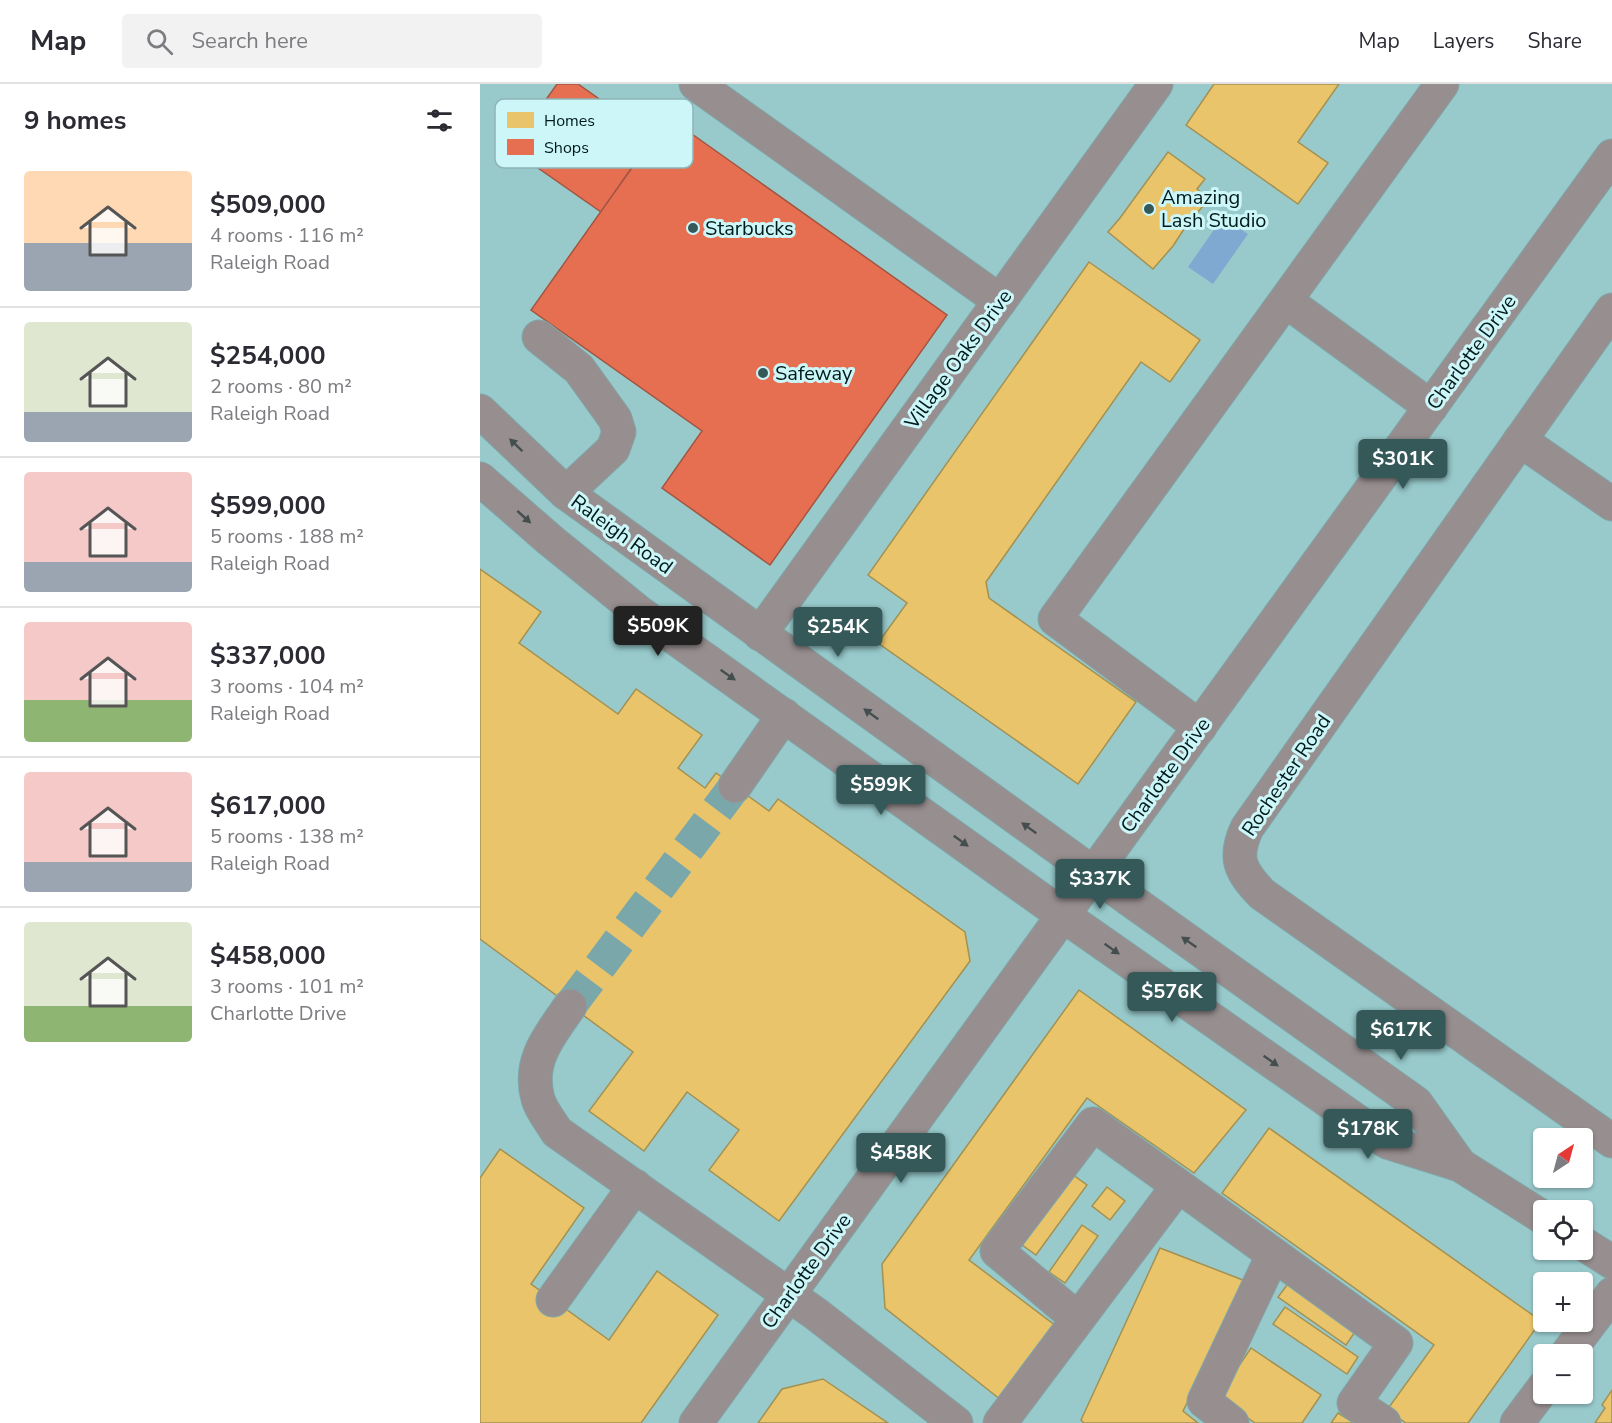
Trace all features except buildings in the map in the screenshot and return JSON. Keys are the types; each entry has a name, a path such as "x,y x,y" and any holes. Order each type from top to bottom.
{"street":[{"path":"696,84 734,94 1000,301"},
{"name":"Village Oaks Drive","path":"760,634 1156,84"},
{"path":"1200,727 1055,619 1442,84"},
{"name":"Charlotte Drive","path":"696,1423 1612,156"},
{"path":"1286,301 1431,407"},
{"name":"Rochester Road","path":"1612,310 1247,828 1240,842 1239,859 1248,879 1262,894 1612,1141"},
{"path":"539,337 579,369 615,418 619,432 613,449 566,493"},
{"name":"Raleigh Road","path":"480,411 566,493 1416,1103 1460,1165"},
{"path":"1521,440 1612,504"},
{"name":"Raleigh Road","path":"480,479 550,540 640,613 1064,916 1387,1142 1460,1165 1533,1211"},
{"path":"735,786 784,715"},
{"path":"570,1006 541,1049 535,1074 538,1100 557,1132 790,1294 956,1423"},
{"path":"1078,1319 997,1251 1093,1124 1396,1343 1354,1403 1384,1423"},
{"path":"553,1300 635,1186"},
{"path":"1000,1423 1178,1186"},
{"path":"1593,1250 1612,1262"},
{"path":"1232,1423 1204,1401 1274,1255"},
{"path":"1574,1344 1612,1294"},
{"path":"1517,1423 1533,1402"}],"water":[{"path":"1223,217 1248,234 1213,284 1188,267"}],"tunnel":[{"path":"570,1006 735,786"}],"place":[{"name":"Amazing Lash Studio","path":"1149,209"},
{"name":"Starbucks","path":"693,228"},
{"name":"Safeway","path":"763,373"}]}
